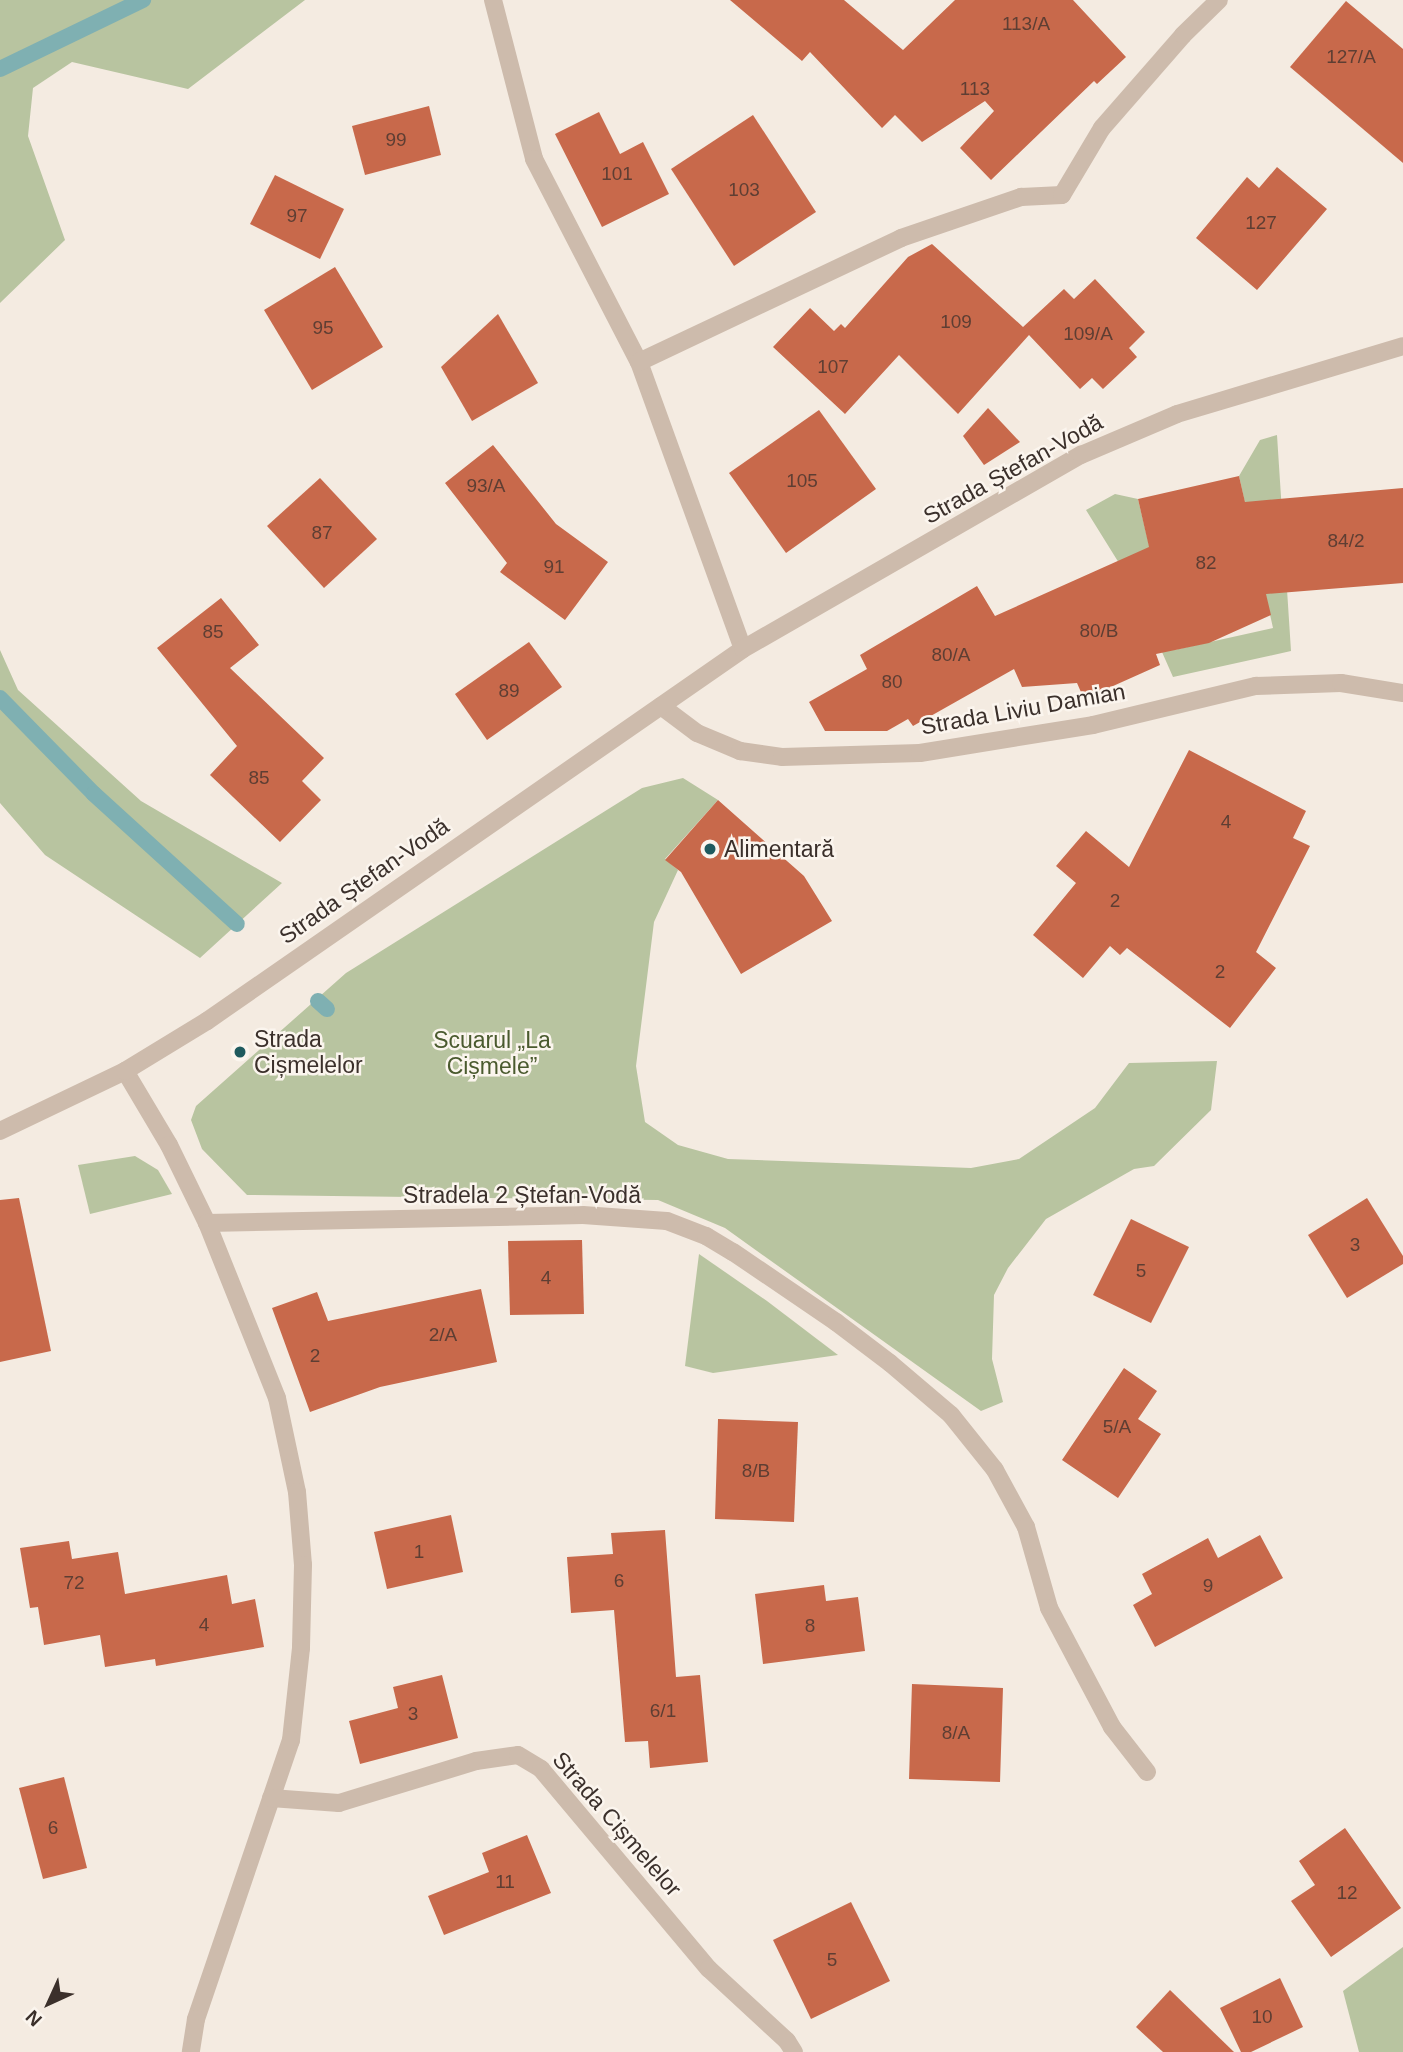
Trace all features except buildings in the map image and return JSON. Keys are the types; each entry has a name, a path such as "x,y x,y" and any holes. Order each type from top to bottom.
{"street":[{"path":"493,0 534,159 639,362 743,649"},
{"path":"639,362 901,238 967,213 1021,197 1062,195 1102,128 1183,35 1219,0"},
{"name":"Strada Ștefan-Vodă","path":"0,1131 125,1071 207,1021 743,649 1081,455 1177,414 1403,346"},
{"name":"Strada Liviu Damian","path":"661,706 697,733 740,751 782,757 920,753 1093,725 1256,686 1341,683 1403,693"},
{"path":"125,1071 169,1145 207,1223 277,1398 298,1492 303,1565 301,1648 291,1740 196,2019 191,2052"},
{"name":"Stradela 2 Ștefan-Vodă","path":"207,1223 583,1215 667,1221 706,1236 836,1322 890,1363 951,1415 974,1442 995,1470 1027,1527 1049,1608 1112,1727 1147,1772"},
{"name":"Strada Cișmelelor","path":"271,1798 339,1803 476,1761 518,1755 541,1769 709,1969 787,2040 794,2052"}],"green space":[{"path":"0,0 305,0 188,89 72,62 33,88 28,136 65,240 0,303"},
{"path":"1277,435 1291,651 1173,677 1132,584 1086,510 1115,494 1138,499 1174,650 1273,628 1239,476 1260,440"},
{"path":"0,650 18,690 141,801 282,883 200,958 45,855 0,803"},
{"name":"Scuarul „La Cișmele”","path":"683,778 718,800 665,859 678,870 654,922 636,1066 645,1122 678,1145 728,1159 971,1168 1019,1159 1095,1108 1129,1063 1217,1061 1211,1110 1154,1166 1134,1169 1046,1219 1008,1268 994,1295 992,1359 1003,1402 981,1411 725,1228 658,1200 247,1195 202,1149 191,1120 196,1106 346,973 642,788"},
{"path":"135,1156 158,1170 172,1194 90,1214 78,1165"},
{"path":"699,1254 838,1355 713,1373 685,1366"},
{"path":"1403,1947 1403,2052 1359,2052 1343,1991"}],"waterway":[{"path":"0,69 143,0"},
{"path":"0,698 94,794 237,924"},
{"path":"318,1001 327,1009"}],"place":[{"name":"Alimentară","path":"710,849"},
{"name":"Strada Cișmelelor","path":"240,1052"}]}
